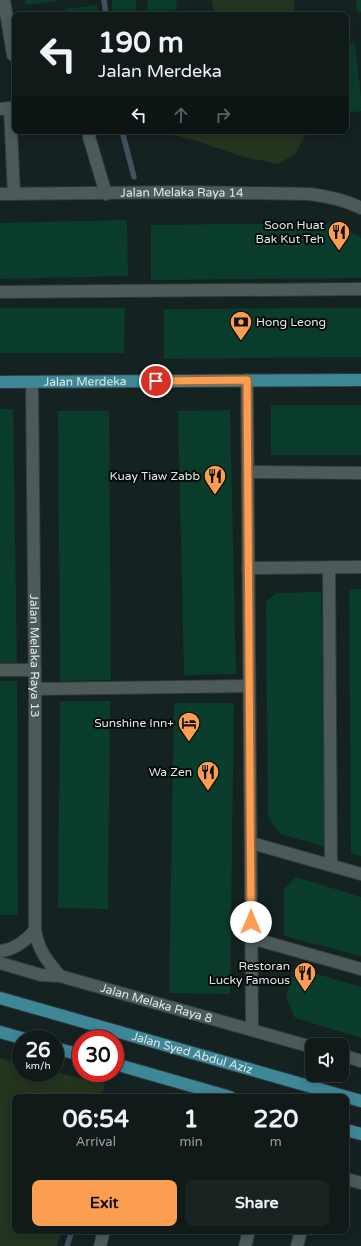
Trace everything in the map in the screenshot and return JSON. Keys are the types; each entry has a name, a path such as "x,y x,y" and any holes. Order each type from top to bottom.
{"main road":[{"name":"Jalan Merdeka","path":"0,382 361,380"},
{"name":"Jalan Syed Abdul Aziz","path":"0,998 336,1094"},
{"path":"0,1032 12,1035"},
{"path":"124,1067 220,1094"},
{"name":"Jalan Syed Abdul Aziz","path":"349,1098 361,1101"},
{"path":"349,1131 361,1134"}],"street":[{"path":"4,0 12,49"},
{"path":"0,108 10,108 14,194"},
{"path":"90,134 89,137 106,194"},
{"name":"Jalan Melaka Raya 14","path":"0,194 186,192 309,194 324,196 361,208"},
{"path":"0,292 361,289"},
{"path":"247,380 252,1029"},
{"name":"Jalan Melaka Raya 13","path":"32,382 35,670 35,930 38,944 42,953 60,976"},
{"path":"248,472 361,472"},
{"path":"329,567 331,865"},
{"path":"248,568 361,567"},
{"path":"0,670 35,670"},
{"path":"35,689 249,686"},
{"path":"251,842 361,874"},
{"path":"0,950 19,944 28,939 35,930"},
{"path":"251,938 361,969"},
{"name":"Jalan Melaka Raya 8","path":"0,963 41,975 60,976 305,1045"},
{"path":"349,1057 361,1061"},
{"path":"349,1180 361,1183"},
{"path":"100,1246 103,1234"},
{"path":"244,1246 248,1234"},
{"path":"297,1246 300,1234"}],"green space":[{"path":"212,0 294,0 295,12 214,12"},
{"path":"170,134 306,134 296,153 279,164 244,157 197,141"},
{"path":"0,1058 12,1061 12,1082 64,1082 64,1074 72,1076 72,1082 97,1082 105,1084 102,1094 12,1094 12,1234 61,1234 57,1246 0,1246"}],"building":[{"path":"25,0 56,0 56,1 26,5"},
{"path":"112,0 136,0 137,12 113,12"},
{"path":"147,0 176,0 177,9 148,12"},
{"path":"356,0 361,0 361,12 357,12"},
{"path":"97,5 98,12 66,12 65,9"},
{"path":"355,43 361,111 349,113 349,44"},
{"path":"127,220 128,276 0,279 0,223"},
{"path":"336,223 361,238 361,278 151,280 151,225"},
{"path":"0,308 125,308 124,353 0,353"},
{"path":"361,308 361,357 164,359 164,309"},
{"path":"271,405 361,405 361,455 271,455"},
{"path":"0,409 13,409 17,663 0,663"},
{"path":"230,410 236,674 184,675 178,411"},
{"path":"58,411 109,411 111,680 60,681"},
{"path":"349,589 361,589 361,856 351,853"},
{"path":"321,592 326,847 280,834 268,817 266,602 276,593"},
{"path":"0,681 17,681 18,915 0,915"},
{"path":"60,701 110,701 108,909 58,908"},
{"path":"174,703 234,703 230,994 169,993"},
{"path":"296,877 361,897 361,956 284,936 284,889"},
{"path":"294,967 361,987 361,1038 295,1018 286,997"}],"waterway":[{"path":"104,0 106,12"},
{"path":"123,134 134,177"},
{"path":"67,1246 71,1234"}],"place":[{"name":"Soon Huat Bak Kut Teh","path":"339,252"},
{"name":"Hong Leong","path":"241,342"},
{"name":"Kuay Tiaw Zabb","path":"215,496"},
{"name":"Sunshine Inn+","path":"189,742"},
{"name":"Wa Zen","path":"208,792"},
{"name":"Restoran Lucky Famous","path":"305,992"}],"route":[{"path":"156,381 247,380 251,922"}]}
